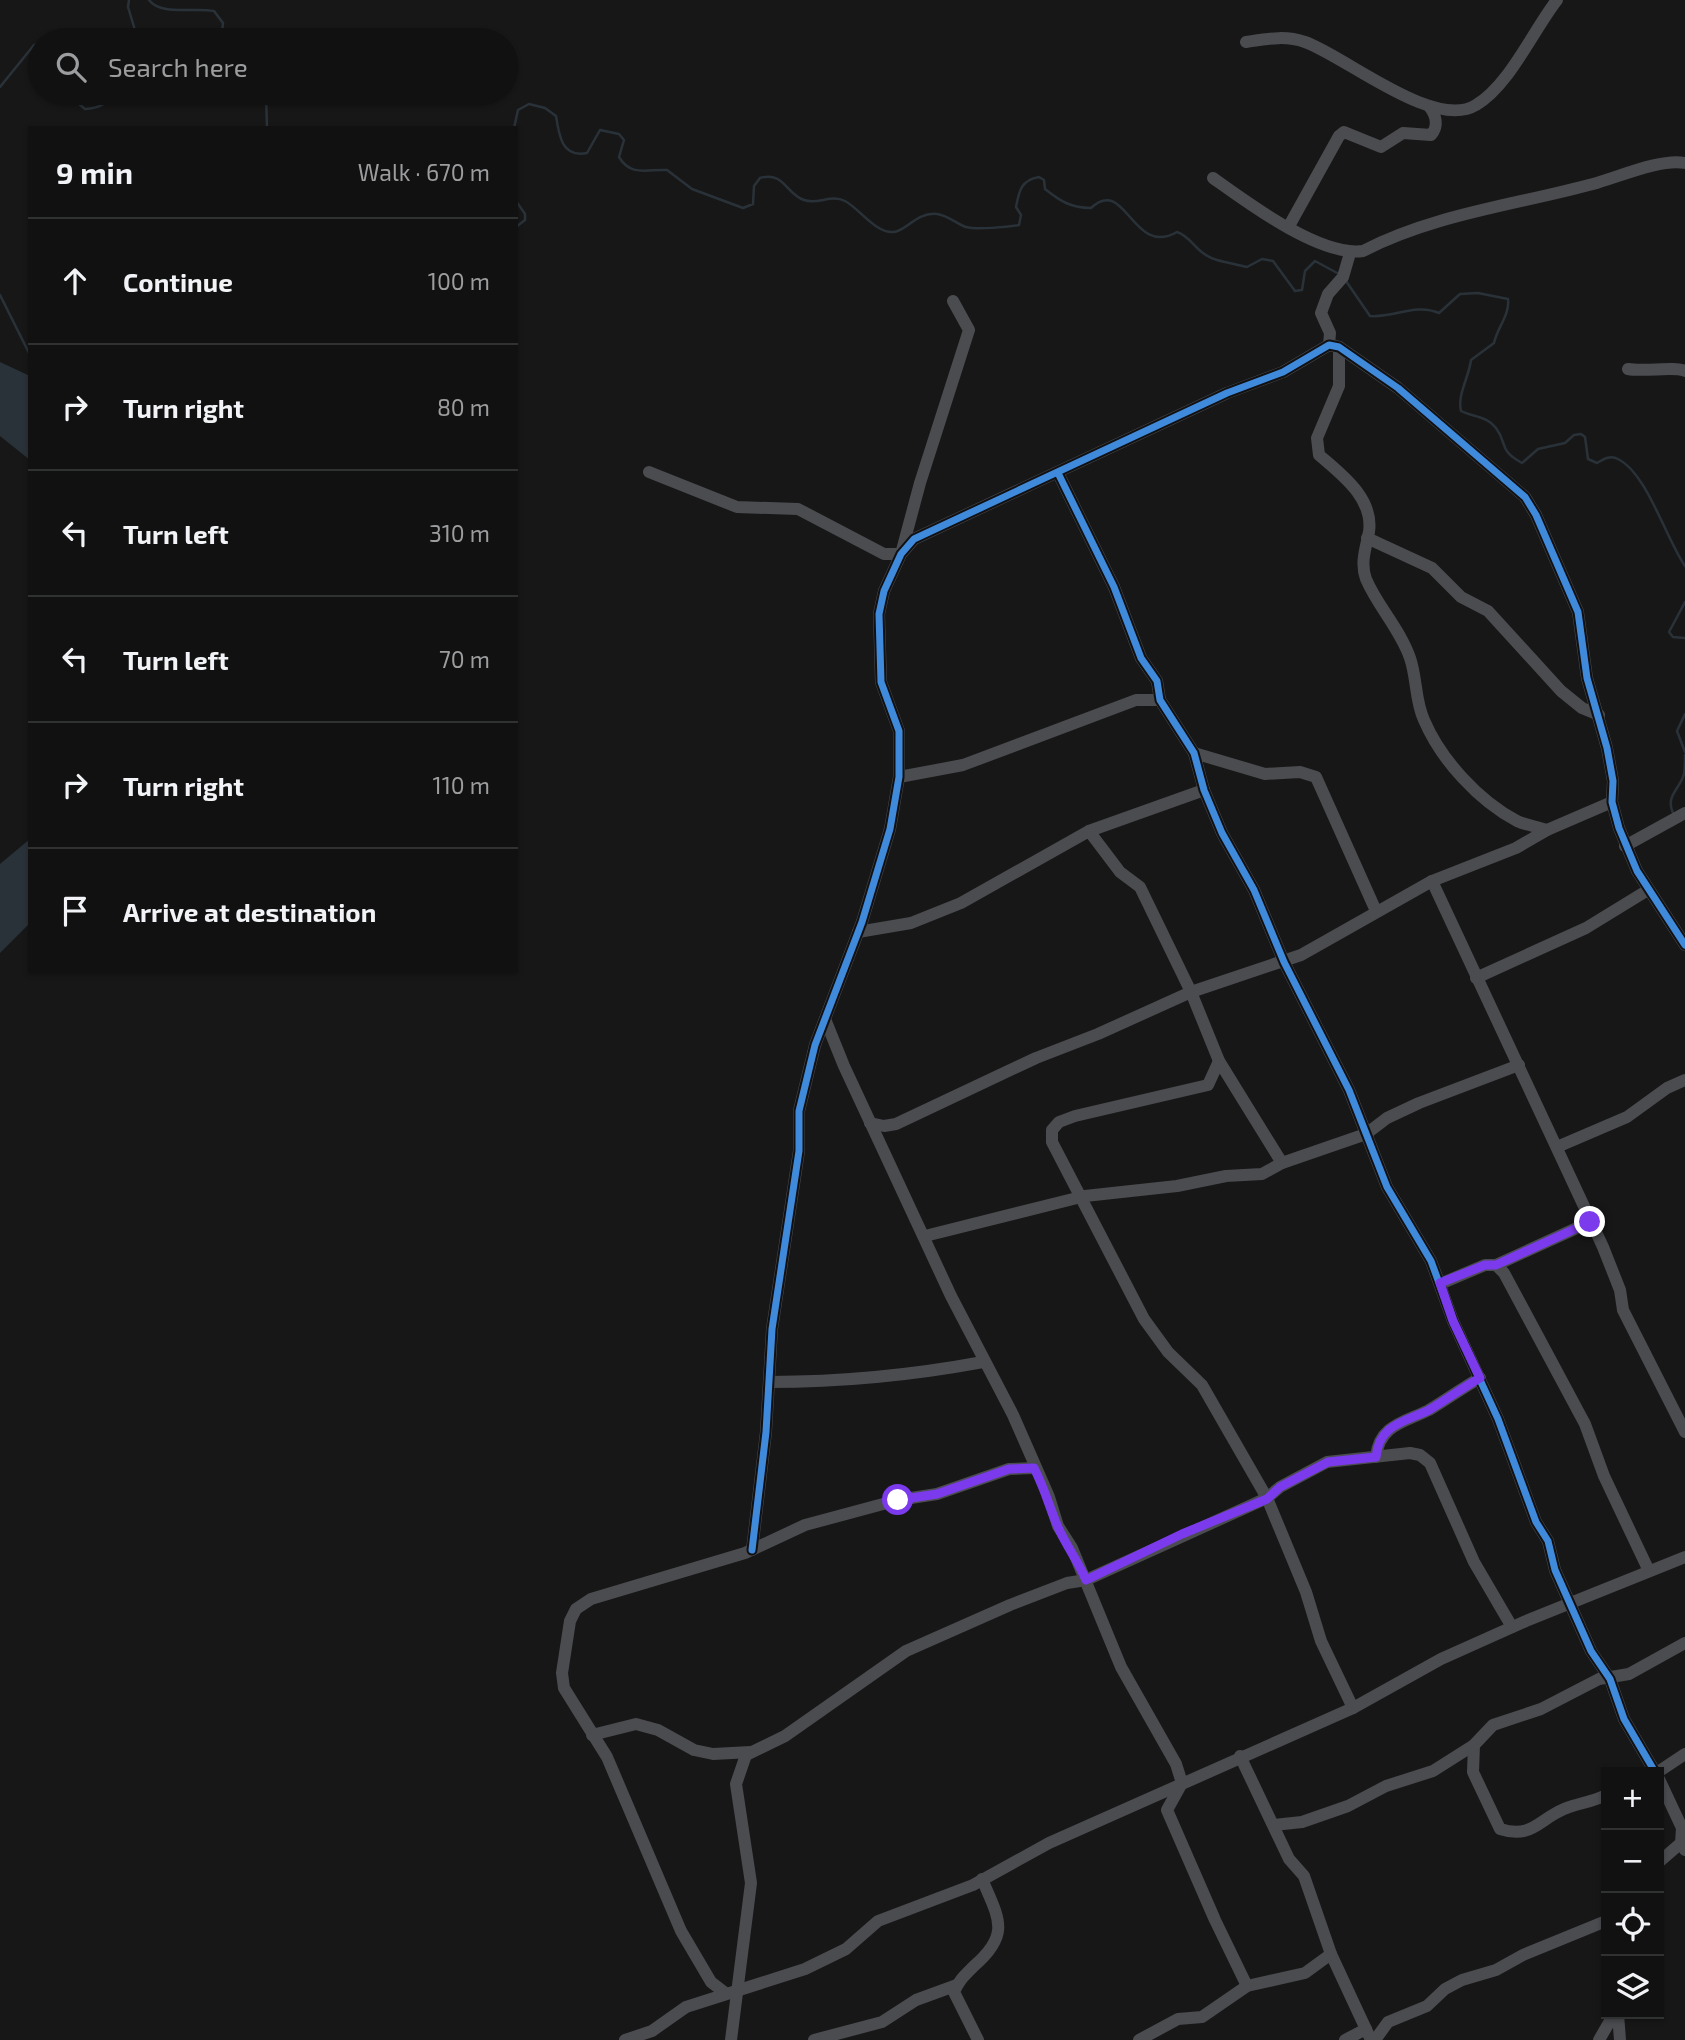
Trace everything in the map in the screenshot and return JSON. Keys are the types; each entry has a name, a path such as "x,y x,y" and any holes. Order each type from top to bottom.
{"street":[{"path":"1246,42 1287,38 1305,42 1403,96 1429,106 1460,110 1475,106 1491,93 1535,38 1542,19 1557,0"},
{"path":"1289,226 1339,136 1344,132 1381,147 1403,133 1431,135 1436,123 1435,114 1429,106"},
{"path":"1213,178 1315,241 1350,253 1363,251 1437,221 1478,209 1592,184 1642,171 1665,161 1685,163"},
{"path":"1350,253 1343,277 1328,294 1321,313 1334,346 1339,386 1317,438 1319,455 1349,481 1368,510 1363,560 1366,578 1398,630 1411,660 1423,719 1443,754 1469,784 1495,806 1518,822 1547,830"},
{"path":"752,1550 772,1329 799,1151 799,1111 804,1078 858,932 890,829 899,777 899,731 881,682 879,614 884,591 901,554 920,483 969,330 953,301"},
{"path":"649,472 737,507 799,509 884,554 901,554 914,539 1227,393 1283,372 1334,346"},
{"path":"1334,346 1398,388 1525,497 1536,515 1578,612 1587,678 1599,715 1613,781 1612,802 1625,846 1648,890 1685,945"},
{"path":"1628,369 1648,372 1677,367 1685,371"},
{"path":"1058,473 1114,587 1142,657 1157,681 1160,701 1194,753 1204,790 1254,890 1284,962 1349,1090 1388,1188 1431,1261 1453,1321 1480,1378 1591,1651 1610,1679 1624,1719 1649,1767"},
{"path":"1367,538 1432,568 1461,597 1488,611 1561,691 1582,708 1599,715"},
{"path":"899,777 963,765 1136,700 1160,701"},
{"path":"1194,753 1265,774 1300,772 1316,777 1376,911"},
{"path":"858,932 911,923 961,903 1089,831 1204,790"},
{"path":"870,1123 884,1126 896,1124 1036,1058 1098,1034 1191,992 1284,962 1321,945 1432,881 1516,848 1547,830 1612,802"},
{"path":"1625,846 1673,822 1685,813"},
{"path":"1089,831 1120,872 1140,887 1191,992 1219,1061 1282,1163"},
{"path":"1432,881 1615,1275 1623,1310 1638,1344 1685,1432"},
{"path":"1476,978 1586,928 1648,890"},
{"path":"825,1019 870,1123 983,1362 1013,1415 1058,1526 1072,1548 1121,1667 1175,1764 1182,1783 1167,1810 1214,1920 1247,1986"},
{"path":"1219,1061 1208,1085 1059,1122 1052,1130 1052,1142 1144,1319 1168,1352 1202,1385 1267,1499 1306,1592 1321,1640 1353,1708"},
{"path":"925,1236 1080,1197 1177,1186 1226,1176 1262,1174 1282,1163 1366,1134 1387,1118 1419,1103 1519,1065"},
{"path":"1557,1147 1627,1117 1667,1088 1685,1080"},
{"path":"1440,1283 1485,1265 1496,1265 1590,1222"},
{"path":"1496,1265 1504,1273 1586,1424 1604,1476 1649,1571"},
{"path":"769,1382 852,1380 983,1362"},
{"path":"1376,1457 1377,1445 1390,1426 1428,1410 1480,1378"},
{"path":"731,2039 751,1883 736,1784 740,1768 746,1755 785,1736 818,1715 906,1651 985,1619 1010,1605 1067,1583 1086,1580 1182,1534 1267,1499 1280,1487 1328,1462 1410,1453 1420,1454 1430,1463 1474,1562 1512,1627"},
{"path":"724,1992 710,1982 681,1931 623,1790 564,1688 564,1662 570,1621 576,1609 592,1599 752,1550 804,1525 898,1500 937,1494 1009,1469 1034,1468"},
{"path":"625,2040 652,2031 686,2007 724,1992 805,1969 846,1949 878,1921 982,1879 1049,1843 1353,1708 1441,1660 1512,1627 1649,1571 1682,1562"},
{"path":"1274,1825 1302,1822 1348,1805 1386,1786 1433,1771 1474,1745 1493,1725 1541,1709 1599,1679 1629,1674 1685,1643"},
{"path":"592,1735 636,1724 666,1734 694,1751 713,1754 752,1752"},
{"path":"1474,1745 1473,1772 1500,1829 1511,1832 1534,1830 1566,1808 1601,1798"},
{"path":"1657,1767 1685,1754"},
{"path":"1240,1756 1289,1859 1304,1876 1331,1954 1371,2036"},
{"path":"1664,1790 1682,1828 1683,1847 1664,1859"},
{"path":"978,2040 954,1992 957,1985 990,1953 998,1941 1000,1928 982,1879"},
{"path":"1345,2040 1371,2036 1388,2022 1427,2006 1453,1984 1496,1970 1523,1955 1601,1923"},
{"path":"1139,2040 1178,2020 1202,2017 1247,1986 1305,1973 1331,1954"},
{"path":"814,2040 882,2022 916,2000 957,1985"},
{"path":"1599,2040 1613,2019"},
{"path":"1617,2019 1620,2040"}],"shaded area":[{"path":"0,362 28,375 28,458 0,436"},
{"path":"28,841 28,925 0,953 0,864"}],"waterway":[{"path":"129,0 128,7 134,28"},
{"path":"149,0 161,8 214,11 223,23 222,28"},
{"path":"0,87 28,52"},
{"path":"514,126 518,110 529,104 545,108 556,116 563,144 572,152 587,153 600,130 619,134 624,140 619,157 634,170 667,170 692,189 743,208 753,204 754,186 760,178 774,178 804,200 845,201 887,232 899,231 918,218 930,214 941,215 971,228 1019,225 1021,215 1016,207 1020,191 1028,181 1039,177 1044,180 1045,189 1066,203 1091,208 1103,201 1113,201 1150,235 1162,237 1177,232 1207,256 1247,267 1262,259 1273,261 1295,291 1302,290 1305,271 1315,261 1339,274"},
{"path":"80,105 85,109 102,105"},
{"path":"266,105 267,126"},
{"path":"518,204 525,214 525,220 518,225"},
{"path":"1346,281 1370,316 1413,310 1439,313 1460,294 1478,293 1508,299 1507,311 1494,343 1471,360 1461,399 1461,411 1492,424 1500,434 1506,450 1522,463 1538,449 1565,443 1574,435 1581,434 1585,437 1588,459 1597,463 1610,457 1618,459 1638,478 1647,492 1685,566"},
{"path":"0,295 28,351"},
{"path":"1685,602 1669,632 1673,637 1685,638"},
{"path":"1685,714 1677,731 1685,752"},
{"path":"1673,813 1672,797 1684,774 1685,755"}],"cycle path":[{"path":"752,1550 766,1432 772,1329 799,1151 799,1111 815,1045 862,922 890,829 899,777 899,731 881,682 879,614 884,591 901,554 914,539 1227,393 1283,372 1329,345 1339,347 1398,388 1525,497 1536,515 1578,612 1587,678 1607,748 1613,781 1612,802 1619,828 1637,871 1685,945"},
{"path":"1058,473 1114,587 1141,658 1157,681 1160,700 1194,753 1204,790 1222,833 1254,890 1284,962 1349,1090 1387,1187 1431,1261 1453,1321 1498,1419 1536,1522 1548,1541 1555,1570 1591,1651 1610,1679 1624,1719 1652,1767"}],"route":[{"path":"898,1500 937,1494 1009,1469 1034,1468 1058,1526 1072,1548 1086,1580 1182,1534 1267,1499 1280,1487 1328,1462 1376,1457 1377,1445 1390,1426 1428,1410 1480,1378 1453,1321 1440,1283 1485,1265 1496,1265 1590,1222"}]}
